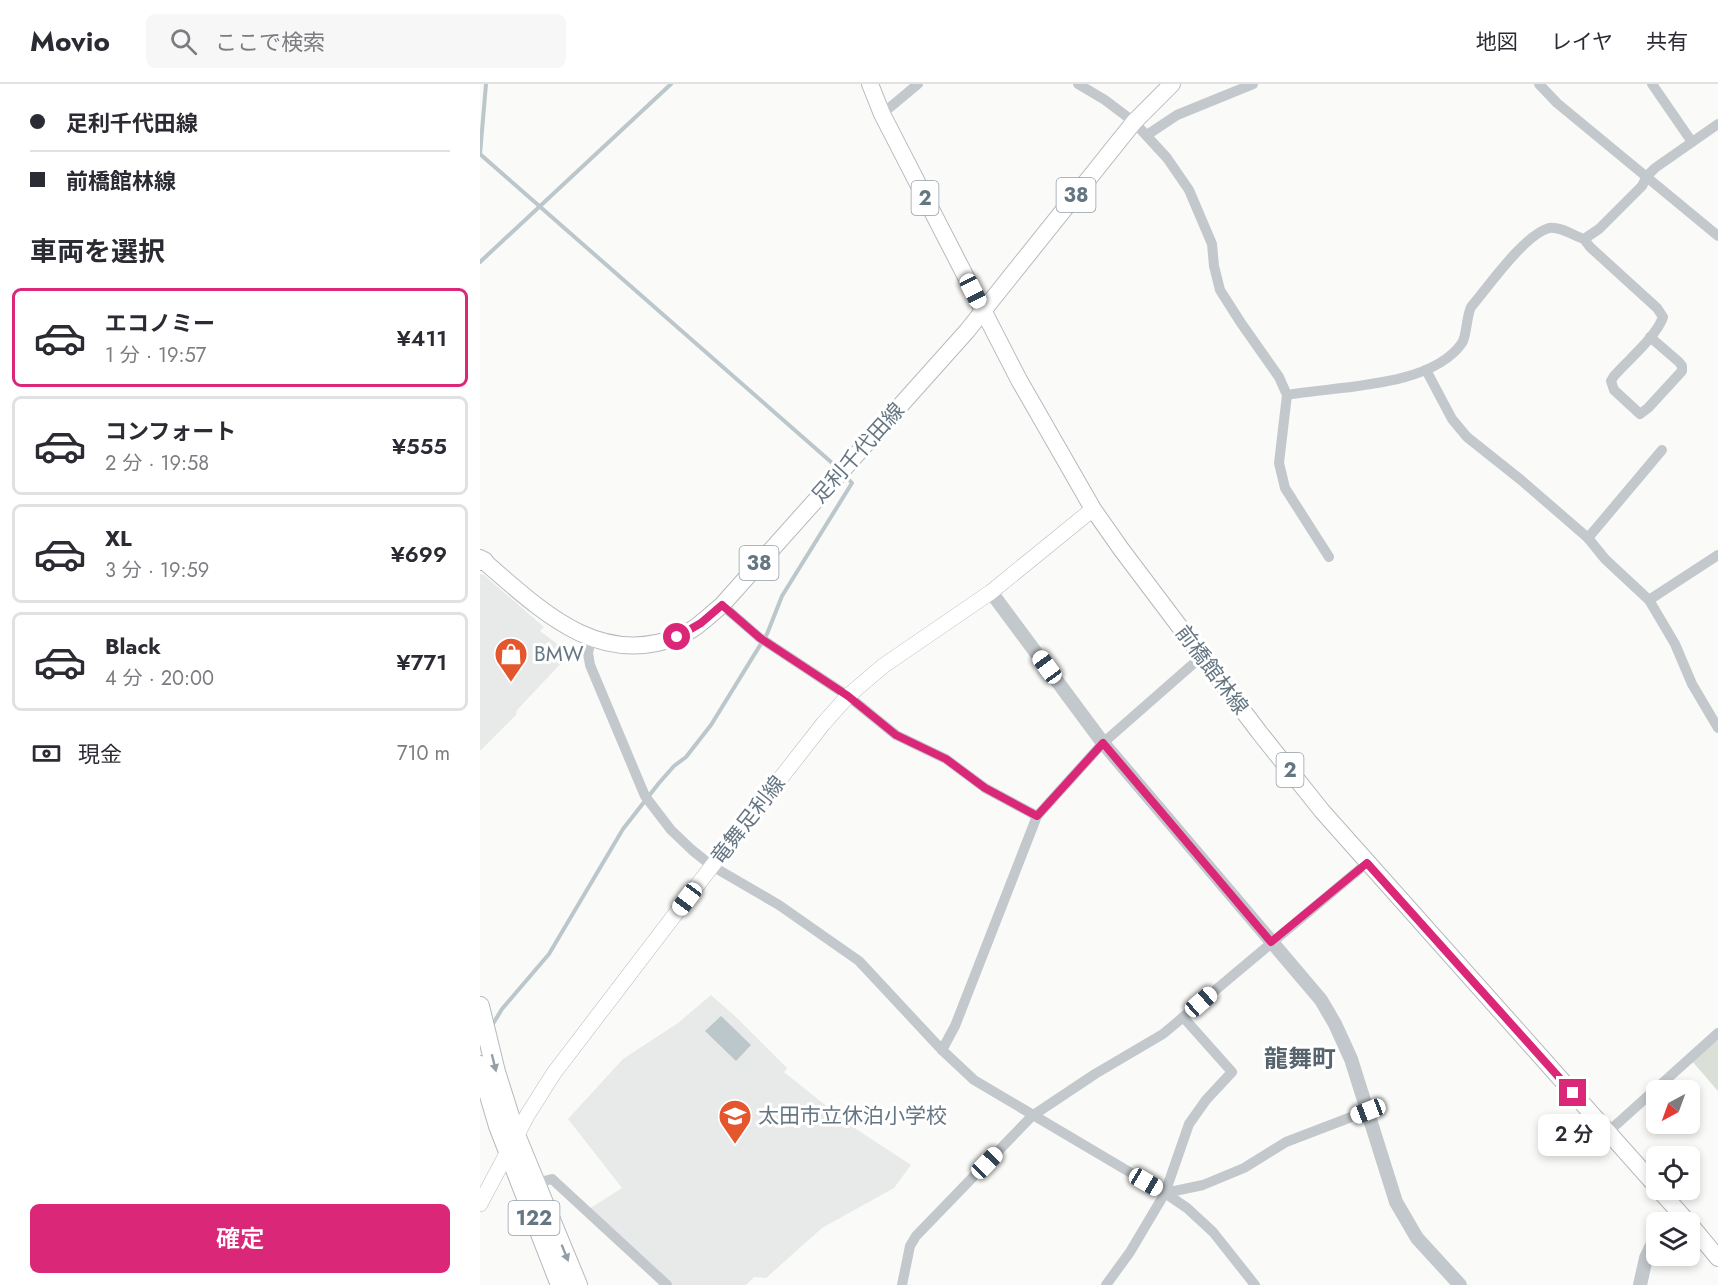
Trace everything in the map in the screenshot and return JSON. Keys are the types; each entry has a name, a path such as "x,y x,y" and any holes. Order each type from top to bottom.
{"highway":[{"name":"122","path":"480,1006 512,1144 560,1285"},
{"name":"122","path":"480,1065 498,1126 536,1183 578,1285"}],"main road":[{"name":"前橋館林線","path":"870,84 882,114 1028,397 1094,509 1259,732 1367,863 1646,1175"},
{"name":"足利千代田線","path":"481,560 521,595 554,619 591,639 619,645 651,644 677,637 701,623 722,605 915,390 983,311 1134,122 1172,84"},
{"name":"竜舞足利線","path":"480,1204 528,1114 554,1073 712,866 848,696 883,666 991,592 1094,509"},
{"path":"1700,1240 1718,1258"}],"street":[{"path":"882,114 918,84"},
{"path":"1078,84 1105,100 1134,122 1167,158 1189,190 1212,244 1220,290 1279,377 1287,394 1279,463 1285,488 1329,557"},
{"path":"1147,135 1177,115 1253,84"},
{"path":"1539,84 1557,103 1718,236"},
{"path":"1652,84 1692,142"},
{"path":"1584,238 1599,229 1642,186 1647,176 1655,168 1718,124"},
{"path":"1287,394 1388,381 1426,370 1452,353 1464,341 1468,314 1472,307 1525,243 1548,228 1563,230 1584,238 1590,247 1657,308 1663,317 1657,329 1611,381 1614,390 1640,414 1682,371 1679,362 1650,337"},
{"path":"1426,370 1452,419 1467,437 1588,538 1605,559 1649,600 1675,644 1692,684 1718,728"},
{"path":"1588,538 1662,450"},
{"path":"1649,600 1718,555"},
{"path":"991,592 1103,743 1321,1000 1351,1059 1396,1202 1407,1223 1433,1257 1460,1285"},
{"path":"722,605 768,644 848,696 896,735 946,759 985,788 1037,816"},
{"path":"591,639 588,652 590,665 645,796 671,830 712,866 779,905 859,961 942,1050 974,1080 1187,1208 1213,1232 1255,1285"},
{"path":"942,1050 955,1026 1037,816 1103,743 1202,657"},
{"path":"902,1285 910,1246 916,1236 1032,1116 1095,1074 1163,1034 1367,863"},
{"path":"1106,1285 1130,1252 1165,1193 1189,1124 1206,1100 1232,1072 1183,1017"},
{"path":"1608,1132 1718,1033"},
{"path":"1165,1193 1203,1185 1244,1168 1286,1142 1368,1111"},
{"path":"536,1183 552,1179 667,1285"},
{"path":"1640,1285 1646,1258"}],"shaded area":[{"name":"BMW","path":"480,574 544,627 540,631 564,649 568,656 517,710 516,715 480,751"},
{"name":"太田市立休泊小学校","path":"711,995 787,1068 784,1072 850,1125 911,1165 894,1188 822,1228 766,1278 754,1277 746,1285 668,1285 589,1209 622,1188 568,1119 623,1059 678,1023"},
{"path":"721,1016 751,1045 736,1061 705,1031"},
{"path":"1718,1040 1718,1091 1692,1061"}],"waterway":[{"path":"486,84 480,154 839,469"},
{"path":"480,262 671,84"},
{"path":"491,1027 502,1009 549,954 623,829 659,783 674,766 686,757 711,725 767,634 782,596 852,483 844,474"}],"place":[{"name":"BMW","path":"511,683"},
{"name":"太田市立休泊小学校","path":"735,1145"}],"district":[{"name":"龍舞町","path":"1300,1058"}],"route":[{"path":"677,637 701,623 722,605 728,613 776,650 848,696 896,735 946,759 985,788 1037,816 1103,743 1271,942 1367,863 1573,1093"}]}
